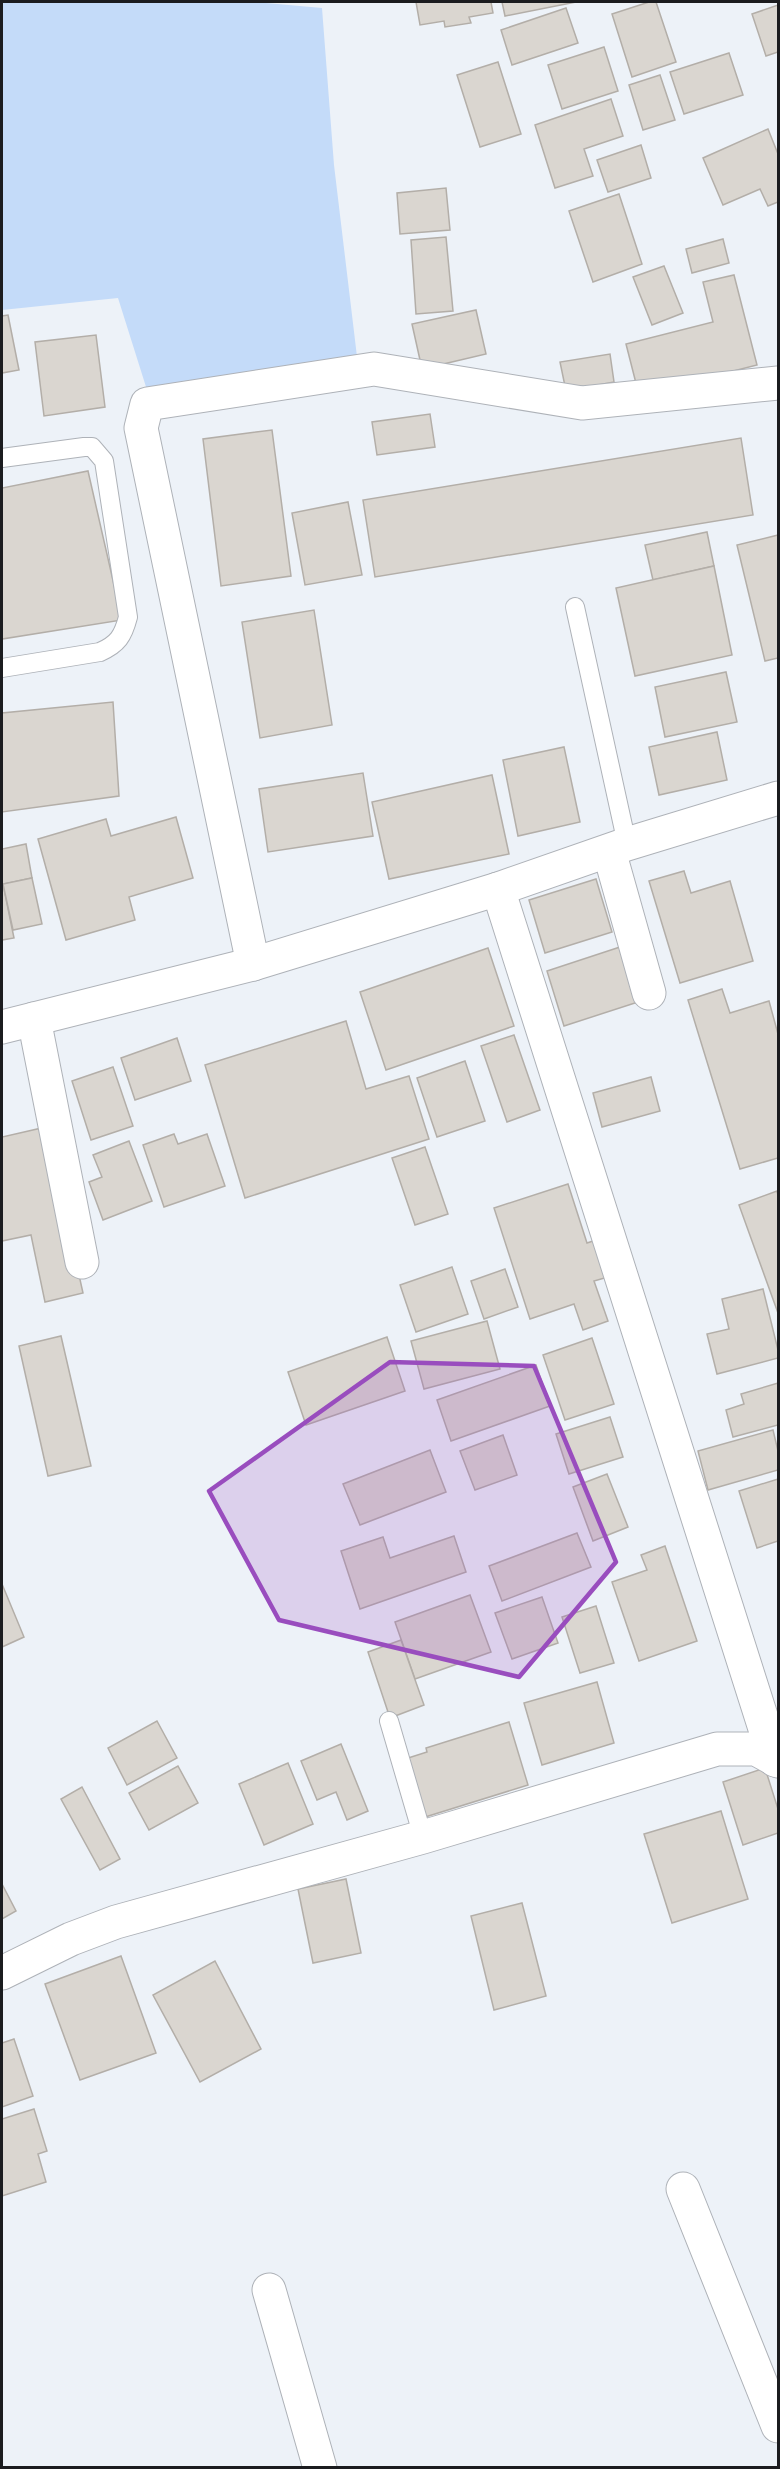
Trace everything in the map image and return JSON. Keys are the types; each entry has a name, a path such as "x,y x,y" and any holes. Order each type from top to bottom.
{"street":[{"path":"253,964 141,428 147,404 374,369 582,403 778,383"},
{"path":"2,1027 253,964 778,798"},
{"path":"618,848 649,993"},
{"path":"2,1973 71,1939 116,1922 423,1837 717,1749 770,1757 498,888"},
{"path":"34,1018 82,1262"},
{"path":"683,2189 778,2426"},
{"path":"269,2290 320,2468"}],"lane":[{"path":"2,458 92,447 104,461 128,617 124,634 115,645 100,652 2,668"},
{"path":"575,608 618,848"},
{"path":"389,1721 423,1837"}],"highlighted area":[{"path":"390,1362 534,1366 616,1562 519,1677 279,1620 209,1491"}],"shaded area":[{"path":"2,2 255,2 322,8 334,165 358,365 147,390 118,298 2,310"}],"building":[{"path":"416,2 491,2 493,13 469,17 471,23 445,27 444,21 420,25"},
{"path":"502,2 576,2 505,16"},
{"path":"649,2 656,2 676,62 632,77 612,14"},
{"path":"778,5 778,52 766,56 752,14"},
{"path":"566,8 578,43 512,65 501,30"},
{"path":"604,47 618,91 562,109 548,65"},
{"path":"729,53 743,95 684,114 670,72"},
{"path":"498,62 521,134 480,147 457,75"},
{"path":"660,75 675,120 643,130 629,85"},
{"path":"611,99 623,136 584,149 593,176 555,188 535,125"},
{"path":"768,129 778,154 778,202 768,206 760,189 723,205 703,158"},
{"path":"641,145 651,178 608,192 597,160"},
{"path":"446,188 450,230 400,234 397,193"},
{"path":"619,194 642,264 593,282 569,211"},
{"path":"446,237 453,311 416,314 411,240"},
{"path":"723,239 729,263 692,273 686,249"},
{"path":"664,266 683,313 652,325 633,277"},
{"path":"734,275 757,365 639,395 626,344 713,322 703,282"},
{"path":"476,310 486,354 422,369 412,324"},
{"path":"8,315 19,370 2,373 2,316"},
{"path":"96,335 105,407 44,416 35,342"},
{"path":"610,354 614,382 566,391 560,362"},
{"path":"430,414 435,447 377,455 372,422"},
{"path":"272,430 291,576 221,586 203,439"},
{"path":"741,438 753,515 375,577 363,500"},
{"path":"88,471 122,620 2,639 2,488"},
{"path":"348,502 362,575 305,585 292,513"},
{"path":"707,532 714,566 653,580 645,545"},
{"path":"778,535 778,658 765,661 737,545"},
{"path":"714,566 732,655 635,676 616,588"},
{"path":"314,610 332,725 260,738 242,622"},
{"path":"726,672 737,722 665,737 655,687"},
{"path":"113,702 119,796 2,812 2,713"},
{"path":"717,732 727,780 659,795 649,747"},
{"path":"564,747 580,822 518,836 503,760"},
{"path":"363,773 373,836 268,852 259,789"},
{"path":"492,775 509,854 389,879 372,802"},
{"path":"176,817 193,878 129,897 135,920 66,940 38,839 106,819 111,836"},
{"path":"26,844 32,878 3,884 14,938 2,940 2,849"},
{"path":"684,871 691,893 730,881 753,961 680,983 649,881"},
{"path":"32,878 42,924 13,930 3,884"},
{"path":"596,879 612,932 545,953 529,900"},
{"path":"620,947 638,1002 564,1026 547,971"},
{"path":"488,948 514,1026 386,1070 360,992"},
{"path":"722,989 730,1013 769,1001 778,1034 778,1158 740,1169 688,1000"},
{"path":"346,1021 366,1089 409,1076 429,1139 245,1198 205,1065"},
{"path":"514,1035 540,1110 507,1122 481,1046"},
{"path":"177,1038 191,1081 135,1100 121,1058"},
{"path":"465,1061 485,1121 437,1137 417,1078"},
{"path":"113,1067 133,1126 91,1140 72,1081"},
{"path":"651,1077 660,1111 602,1127 593,1093"},
{"path":"46,1127 83,1293 45,1302 31,1235 2,1241 2,1137"},
{"path":"174,1134 178,1144 207,1134 225,1186 164,1207 143,1145"},
{"path":"129,1141 152,1201 103,1220 89,1182 102,1177 93,1155"},
{"path":"425,1147 448,1214 415,1225 392,1158"},
{"path":"568,1184 587,1243 596,1240 608,1277 594,1281 608,1321 583,1330 574,1304 530,1319 494,1208"},
{"path":"777,1191 778,1195 778,1313 739,1205"},
{"path":"452,1267 468,1314 416,1332 400,1285"},
{"path":"505,1269 518,1307 484,1319 471,1281"},
{"path":"763,1289 778,1358 717,1374 707,1334 729,1329 722,1299"},
{"path":"487,1321 500,1369 424,1389 411,1341"},
{"path":"61,1336 91,1466 48,1476 19,1346"},
{"path":"387,1337 405,1391 306,1425 288,1372"},
{"path":"592,1338 614,1404 565,1420 543,1355"},
{"path":"536,1365 550,1406 451,1441 437,1400"},
{"path":"778,1383 778,1425 733,1437 726,1410 744,1404 741,1394"},
{"path":"610,1417 623,1457 569,1474 556,1434"},
{"path":"773,1430 778,1451 778,1470 708,1490 698,1451"},
{"path":"503,1435 517,1475 475,1490 460,1451"},
{"path":"430,1450 446,1492 360,1525 343,1484"},
{"path":"607,1474 628,1527 593,1541 573,1487"},
{"path":"778,1479 778,1541 757,1548 739,1491"},
{"path":"577,1533 591,1567 502,1601 489,1566"},
{"path":"454,1536 466,1572 360,1609 341,1551 383,1537 390,1558"},
{"path":"665,1546 697,1641 639,1661 612,1582 647,1570 641,1555"},
{"path":"2,1584 24,1637 2,1647"},
{"path":"470,1595 491,1652 415,1679 395,1622"},
{"path":"542,1597 558,1643 512,1659 495,1613"},
{"path":"596,1606 614,1663 580,1673 562,1617"},
{"path":"401,1640 424,1705 390,1718 368,1652"},
{"path":"597,1682 614,1743 542,1765 524,1703"},
{"path":"157,1721 177,1758 127,1785 108,1748"},
{"path":"509,1722 528,1785 422,1818 405,1759 427,1752 426,1748"},
{"path":"341,1744 368,1811 347,1820 336,1792 317,1800 301,1761"},
{"path":"288,1763 313,1824 264,1845 239,1784"},
{"path":"178,1766 198,1803 149,1830 129,1793"},
{"path":"765,1768 778,1809 778,1833 743,1845 723,1782"},
{"path":"82,1787 120,1859 100,1870 61,1799"},
{"path":"721,1811 748,1899 672,1923 644,1834"},
{"path":"346,1879 361,1953 313,1963 298,1889"},
{"path":"2,1884 16,1911 2,1919"},
{"path":"522,1903 546,1996 494,2010 471,1916"},
{"path":"121,1956 156,2053 80,2080 45,1984"},
{"path":"215,1961 261,2049 200,2082 153,1995"},
{"path":"14,2039 33,2096 2,2107 2,2043"},
{"path":"34,2109 47,2151 38,2154 46,2182 2,2196 2,2119"}]}
